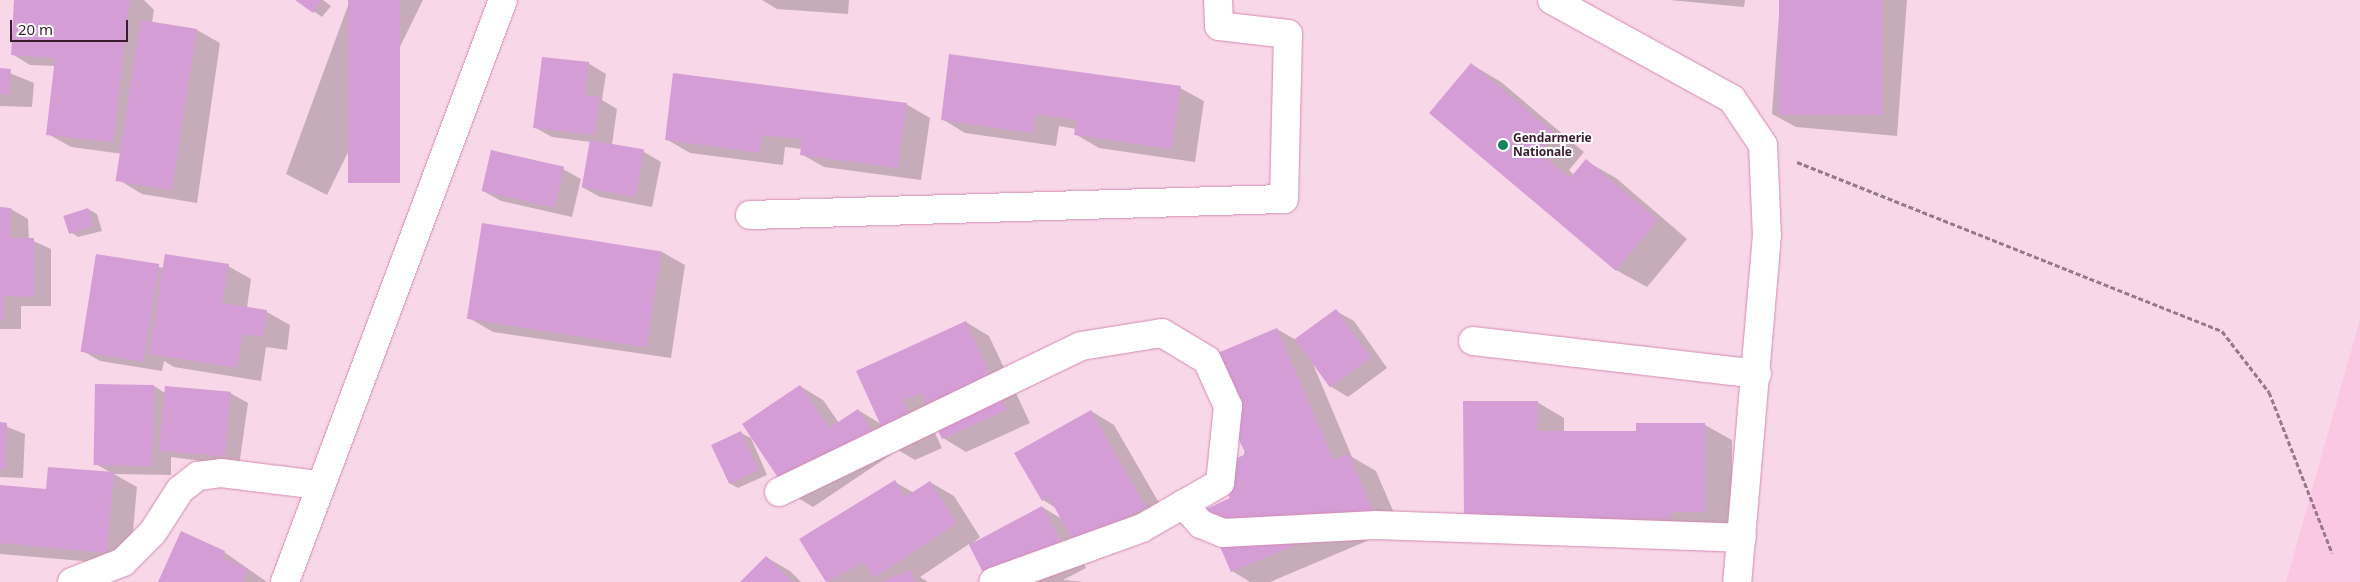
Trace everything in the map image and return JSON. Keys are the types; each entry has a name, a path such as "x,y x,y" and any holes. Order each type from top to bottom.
{"street":[{"path":"285,582 319,485 503,0"},
{"path":"750,215 1284,199 1288,34 1219,26 1218,0"},
{"path":"1552,0 1732,99 1763,146 1768,235 1737,582"},
{"path":"779,492 1081,346 1162,333 1207,360 1228,406 1220,483 1142,528 992,582"},
{"path":"1474,340 1757,374"},
{"path":"72,582 123,562 153,532 180,490 198,476 221,473 319,485"},
{"path":"1183,504 1201,524 1223,533 1376,525 1742,538"}],"path":[{"path":"1763,146 1845,184 1980,232 2222,331 2269,392 2332,553"}],"shaded area":[{"path":"2360,319 2360,582 2286,582"}],"building":[{"path":"14,0 130,0 113,142 46,135 55,58 11,55"},
{"path":"295,0 322,0 313,13"},
{"path":"348,0 400,0 400,183 348,183"},
{"path":"1779,0 1883,0 1883,115 1779,115"},
{"path":"141,20 197,29 172,190 116,181"},
{"path":"949,54 1181,86 1172,149 1074,135 1076,120 1036,114 1033,133 941,120"},
{"path":"542,57 589,62 585,95 600,97 595,135 533,128"},
{"path":"1471,63 1555,133 1539,152 1570,178 1586,159 1658,220 1616,271 1429,113"},
{"path":"0,68 11,69 9,95 0,94"},
{"path":"673,73 907,103 898,168 800,155 802,139 762,135 760,153 665,140"},
{"path":"590,140 644,150 636,197 582,187"},
{"path":"491,150 564,167 555,208 482,191"},
{"path":"0,207 11,208 11,238 34,238 34,297 4,296 4,320 0,320"},
{"path":"88,208 94,226 69,234 63,216"},
{"path":"482,223 662,251 647,347 467,319"},
{"path":"96,254 159,264 144,362 81,352"},
{"path":"165,254 229,264 222,303 267,310 263,337 243,334 237,368 149,354"},
{"path":"1336,309 1371,358 1330,388 1295,339"},
{"path":"966,321 1007,410 942,439 921,393 903,400 919,435 891,448 856,371"},
{"path":"1277,328 1334,460 1349,454 1374,512 1231,572 1204,510 1230,498 1216,467 1246,454 1199,361"},
{"path":"95,384 154,385 153,466 94,465"},
{"path":"800,385 829,428 858,409 876,436 789,494 742,424"},
{"path":"165,386 231,392 225,457 159,451"},
{"path":"1463,401 1538,401 1537,431 1636,431 1636,423 1705,423 1705,512 1671,512 1671,519 1464,518"},
{"path":"1091,410 1146,507 1076,547 1049,497 1042,501 1014,453"},
{"path":"0,422 7,423 6,469 0,469"},
{"path":"741,431 759,470 729,484 711,445"},
{"path":"48,467 114,472 107,553 0,543 0,485 46,489"},
{"path":"895,480 905,497 930,481 957,523 874,578 864,562 826,582 799,539"},
{"path":"1042,506 1070,558 988,582 969,545"},
{"path":"181,531 225,551 222,557 248,569 243,582 158,582"},
{"path":"766,556 793,582 740,582"},
{"path":"911,570 915,582 880,582"}],"place":[{"name":"Gendarmerie Nationale","path":"1503,145"}]}
